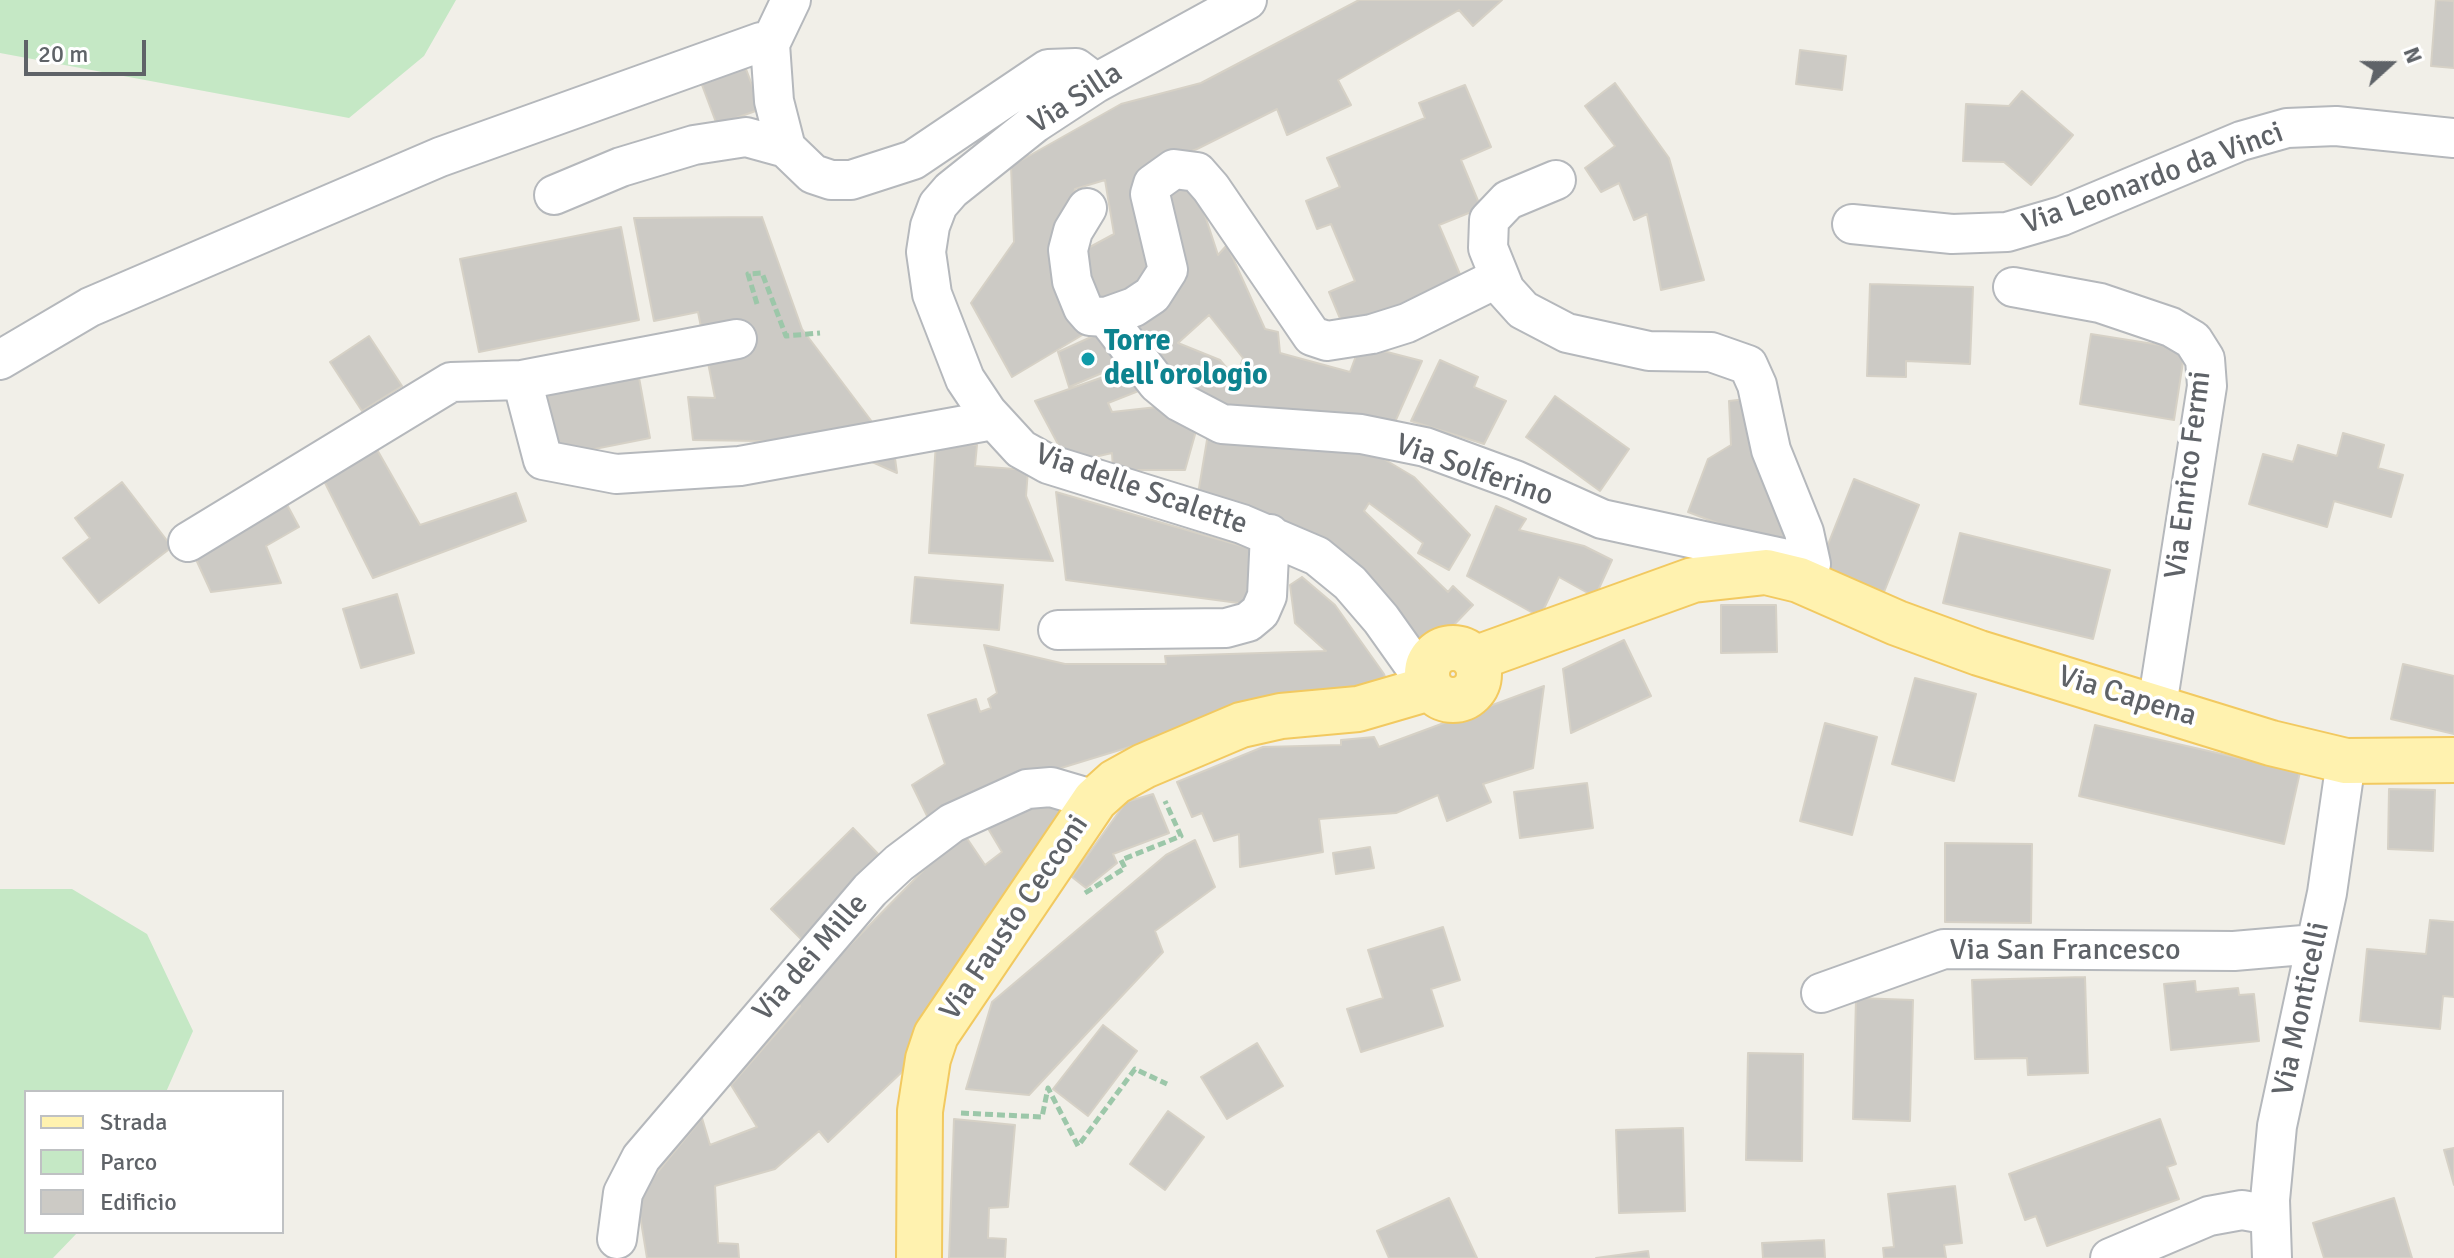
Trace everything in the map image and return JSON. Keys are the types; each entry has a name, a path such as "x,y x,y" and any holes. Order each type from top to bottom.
{"main road":[{"name":"Via Capena","path":"1419,692 1451,701 1468,696 1478,683 1478,666 1474,659 1693,580 1756,572 1811,574 1937,638 2271,743 2346,761 2454,760"},
{"name":"Via Fausto Cecconi","path":"919,1258 920,1111 928,1059 936,1035 1095,800 1115,782 1148,763 1241,725 1281,716 1358,709 1419,692"}],"street":[{"path":"786,148 774,101 770,44 791,0"},
{"name":"Via Silla","path":"930,226 938,205 951,190 1035,123 1096,83 1247,0"},
{"path":"0,360 90,307 440,157 761,42 770,44"},
{"path":"554,195 621,167 712,141 746,137 786,148 813,174 831,180 851,180 913,160 1048,69 1076,68 1096,83"},
{"name":"Via Leonardo da Vinci","path":"1852,224 1952,234 2017,229 2062,216 2241,141 2287,128 2336,126 2454,138"},
{"path":"1106,317 1152,295 1168,270 1150,194 1153,184 1174,169 1197,172 1211,188 1312,336 1327,341 1372,334 1407,323 1498,278"},
{"path":"1556,180 1519,194 1493,213 1486,237 1498,278 1523,310 1567,333 1649,351 1711,352 1748,365 1757,385 1771,450 1804,532 1811,574"},
{"name":"Via Solferino","path":"1087,208 1073,231 1068,250 1072,281 1083,308 1090,316 1106,317 1157,383 1180,402 1212,419 1241,428 1361,434 1425,447 1620,524 1811,574"},
{"name":"Via delle Scalette","path":"930,226 927,266 937,308 965,379 993,420 1021,449 1048,464 1270,534 1317,556 1350,583 1419,692"},
{"name":"Via Enrico Fermi","path":"2013,287 2100,303 2171,327 2193,340 2205,359 2207,386 2157,706"},
{"path":"188,542 451,382 522,380 737,339"},
{"path":"522,380 543,460 616,474 740,466 993,420"},
{"path":"1058,630 1226,628 1248,622 1260,612 1267,596 1270,534"},
{"name":"Via Monticelli","path":"2272,1258 2270,1215 2277,1126 2334,854 2346,761"},
{"name":"Via dei Mille","path":"617,1239 623,1193 641,1158 769,1006 891,870 952,823 1027,789 1051,787 1095,800"},
{"name":"Via San Francesco","path":"1821,993 1944,949 2234,951 2315,944"},
{"path":"2110,1258 2209,1216 2242,1210 2270,1215"}],"path":[{"path":"920,1111 1042,1117 1048,1088 1078,1146 1135,1069 1167,1084"}],"green space":[{"path":"0,0 456,0 424,56 349,118 0,53"},
{"path":"0,889 72,889 147,934 193,1031 167,1090 24,1090 24,1234 76,1234 53,1258 0,1258"}],"building":[{"path":"1359,0 1502,0 1473,26 1459,10 1338,80 1351,105 1287,135 1277,109 1197,149 1140,171 1160,247 1144,254 1154,286 1104,312 1077,254 1114,234 1105,180 1075,189 1057,282 1084,334 1012,377 971,303 1014,242 1011,166 1121,104 1201,83"},
{"path":"2436,0 2454,1 2454,68 2431,66"},
{"path":"1800,50 1846,56 1842,90 1796,84"},
{"path":"743,61 761,109 717,125 699,77"},
{"path":"1615,83 1669,158 1704,280 1661,290 1647,214 1634,220 1619,183 1601,192 1585,168 1615,146 1585,106"},
{"path":"1465,85 1491,147 1461,160 1481,208 1439,225 1462,279 1344,328 1329,292 1355,281 1331,224 1317,229 1306,201 1340,187 1327,158 1425,118 1419,103"},
{"path":"2022,91 2073,135 2031,185 2004,162 1963,161 1966,104 2009,106"},
{"path":"1194,182 1218,255 1227,245 1265,329 1278,332 1280,353 1350,372 1360,345 1422,361 1395,422 1237,422 1128,338 1177,273 1155,197","holes":["1209,315 1243,358 1236,379 1220,360 1178,343"]},
{"path":"762,217 802,329 894,451 897,473 827,442 693,440 688,397 715,398 698,312 654,321 634,218"},
{"path":"621,227 639,320 479,352 460,259"},
{"path":"1870,284 1973,287 1970,364 1906,361 1906,377 1867,376"},
{"name":"Torre dell'orologio","path":"1100,333 1121,365 1069,387 1058,352"},
{"path":"2091,334 2185,349 2174,420 2080,404"},
{"path":"369,336 402,386 362,411 330,362"},
{"path":"1440,360 1478,377 1474,387 1506,401 1484,444 1411,421"},
{"path":"1129,368 1141,390 1108,403 1112,412 1166,406 1198,424 1185,470 1113,470 1112,453 1068,463 1035,401"},
{"path":"638,372 650,438 559,456 546,389"},
{"path":"1555,396 1629,449 1600,491 1526,437"},
{"path":"1746,399 1797,540 1789,550 1688,512 1708,459 1731,445 1729,401"},
{"path":"367,432 420,525 516,493 526,521 373,578 315,463"},
{"path":"2343,433 2384,445 2378,468 2403,475 2391,517 2334,501 2327,527 2249,504 2263,454 2293,462 2298,445 2337,456"},
{"path":"1208,434 1357,443 1414,477 1470,535 1449,570 1418,553 1423,543 1369,503 1364,511 1448,592 1453,586 1473,605 1424,656 1299,534 1197,500"},
{"path":"936,442 977,445 975,466 1028,470 1026,496 1053,561 929,553"},
{"path":"1854,479 1919,505 1884,592 1819,567"},
{"path":"122,482 172,547 99,603 63,558 90,538 75,518"},
{"path":"277,486 299,527 266,546 281,583 211,592 188,542"},
{"path":"1056,492 1252,549 1246,604 1066,580"},
{"path":"1496,506 1526,519 1519,530 1584,546 1612,560 1595,597 1559,577 1540,617 1467,576"},
{"path":"1960,533 2110,570 2093,639 1943,603"},
{"path":"915,577 1003,585 999,630 911,623"},
{"path":"1302,577 1335,605 1384,674 1390,689 1211,722 1022,780 931,824 912,785 945,764 928,715 976,699 980,712 991,708 988,699 997,693 984,645 1065,664 1166,664 1165,656 1326,651 1295,623 1290,585"},
{"path":"397,594 414,653 361,668 343,609"},
{"path":"1721,605 1776,605 1777,652 1721,653"},
{"path":"1624,640 1651,696 1571,733 1563,669"},
{"path":"2403,664 2454,676 2454,734 2391,719"},
{"path":"1915,678 1976,694 1954,781 1892,764"},
{"path":"1544,686 1533,768 1483,784 1491,802 1447,821 1438,795 1396,813 1319,819 1323,852 1240,867 1239,834 1214,841 1202,813 1192,817 1177,782 1263,747 1341,745 1341,740 1374,737 1379,747"},
{"path":"1825,723 1877,737 1852,835 1800,821"},
{"path":"2095,725 2300,772 2284,844 2079,796"},
{"path":"1587,783 1593,828 1520,838 1514,792"},
{"path":"2389,789 2435,790 2433,851 2388,849"},
{"path":"1153,794 1169,833 1113,854 1117,863 1086,888 1072,877 1126,802"},
{"path":"1056,799 1069,822 922,1053 828,1142 819,1131 775,1169 715,1186 718,1243 738,1244 739,1258 647,1258 637,1197 702,1118 710,1145 757,1127 731,1085 800,1006 795,1001 962,831 985,865 1002,852 983,820"},
{"path":"853,828 884,860 802,940 771,909"},
{"path":"1195,840 1215,887 1155,931 1163,952 1029,1095 966,1089 992,1002 1166,855"},
{"path":"1945,843 2032,844 2031,923 1945,922"},
{"path":"1370,847 1374,868 1336,874 1333,853"},
{"path":"2430,920 2454,922 2454,997 2443,996 2440,1029 2360,1021 2367,949 2426,954"},
{"path":"1443,927 1460,980 1431,989 1443,1026 1361,1052 1347,1009 1383,998 1368,950"},
{"path":"2085,977 2088,1073 2028,1075 2027,1058 1975,1059 1972,980"},
{"path":"2195,981 2196,992 2238,988 2239,995 2254,994 2259,1041 2171,1050 2164,984"},
{"path":"1856,998 1913,1000 1910,1121 1853,1119"},
{"path":"1103,1025 1137,1051 1088,1116 1053,1089"},
{"path":"1257,1043 1283,1086 1227,1119 1201,1077"},
{"path":"1748,1053 1803,1054 1802,1161 1746,1160"},
{"path":"1168,1111 1204,1137 1165,1190 1130,1164"},
{"path":"954,1119 1015,1125 1008,1207 989,1208 988,1238 1006,1239 1005,1258 949,1258"},
{"path":"2160,1119 2176,1164 2167,1167 2179,1199 2047,1246 2036,1216 2025,1220 2009,1174"},
{"path":"1683,1128 1685,1211 1619,1213 1616,1130"},
{"path":"2454,1148 2454,1185 2444,1150"},
{"path":"1955,1186 1962,1243 1944,1245 1946,1258 1884,1258 1883,1248 1894,1247 1888,1194"},
{"path":"1449,1198 1477,1258 1389,1258 1377,1231"},
{"path":"2394,1198 2412,1258 2324,1258 2313,1223"},
{"path":"1824,1240 1825,1258 1763,1258 1762,1243"},
{"path":"1648,1251 1649,1258 1596,1258"}],"place":[{"name":"Torre dell'orologio","path":"1088,359"}]}
